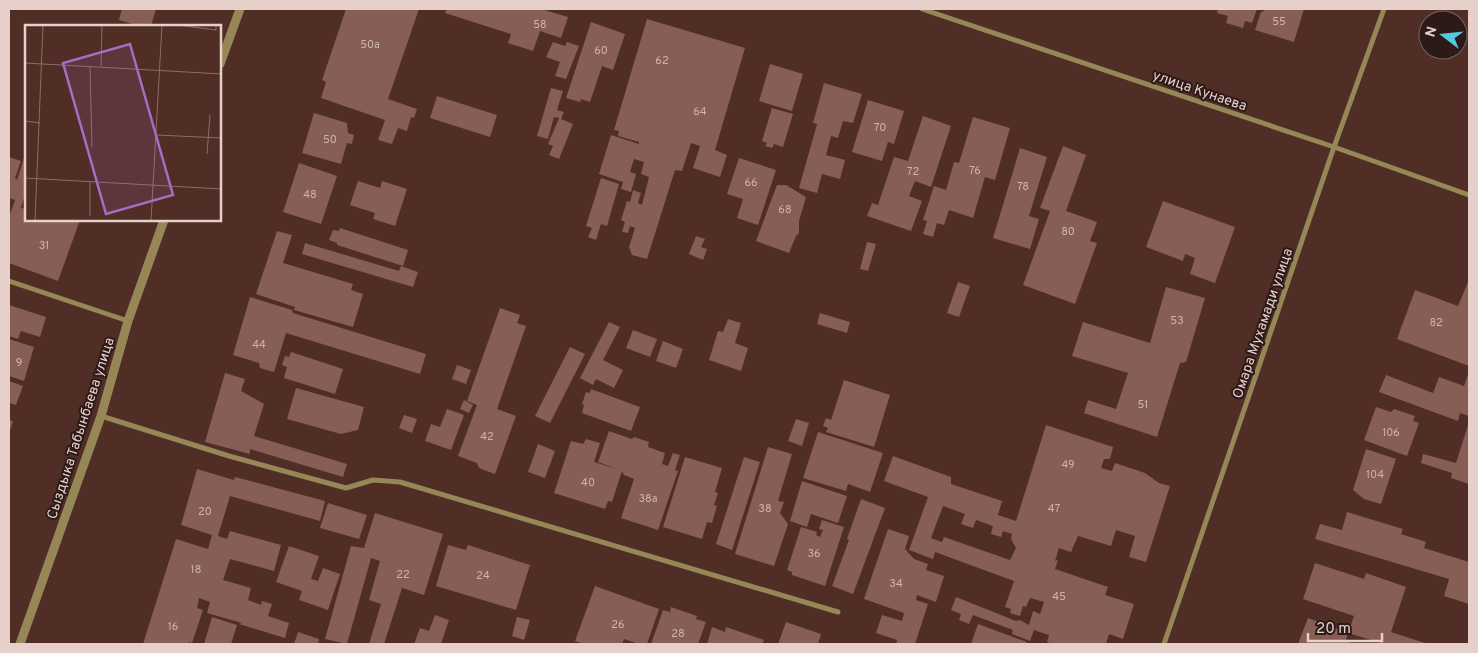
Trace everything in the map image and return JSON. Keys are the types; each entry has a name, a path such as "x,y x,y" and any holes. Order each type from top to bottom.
{"street":[{"path":"221,61 240,9"},
{"name":"улица Кунаева","path":"922,9 1334,147 1469,195"},
{"name":"Омара Мухамади улица","path":"1164,644 1334,147 1384,9"},
{"name":"Сыздыка Табынбаева улица","path":"20,644 101,416 128,321 164,221"},
{"path":"9,281 128,321"},
{"path":"101,416 230,456 346,488 374,480 400,482 838,612"}],"building":[{"path":"122,9 156,9 151,25 136,25 119,20"},
{"path":"346,9 419,9 388,99 417,109 414,118 411,117 407,131 398,128 392,144 378,140 385,120 321,98 326,82 322,80"},
{"path":"447,9 541,9 568,17 561,38 540,31 533,51 508,43 511,34 445,13"},
{"path":"1218,9 1257,9 1252,23 1245,21 1243,28 1226,23 1228,16 1217,13"},
{"path":"1265,9 1304,9 1294,42 1255,30 1261,12"},
{"path":"647,19 745,48 715,150 727,155 720,177 693,168 700,146 691,143 682,171 675,170 647,259 632,255 629,247 635,228 630,226 628,233 622,232 625,222 621,220 627,201 630,202 633,190 641,193 638,203 642,205 649,177 641,174 644,162 634,159 630,172 636,174 631,192 621,189 623,182 599,174 611,135 639,144 639,142 618,136 619,131 614,130"},
{"path":"591,22 625,34 613,70 602,66 590,102 581,99 580,102 566,98"},
{"path":"553,42 565,46 567,42 579,46 566,79 555,76 560,62 546,57"},
{"path":"770,64 803,74 792,111 759,101"},
{"path":"824,83 862,94 853,123 843,121 838,138 831,136 826,155 845,160 840,179 822,174 817,193 799,188 817,124 813,123"},
{"path":"551,88 563,91 557,110 564,112 561,119 573,124 559,159 549,155 553,146 548,144 559,118 554,117 548,139 537,136"},
{"path":"437,96 497,115 490,137 430,118"},
{"path":"868,100 904,111 894,144 888,142 882,161 852,152"},
{"path":"772,108 793,114 783,147 774,144 772,148 765,146 767,143 762,141"},
{"path":"314,113 347,123 348,133 354,135 352,144 347,143 341,164 302,153"},
{"path":"923,116 951,126 931,187 915,181 909,196 922,201 911,231 867,216 872,203 878,205 894,157 908,161"},
{"path":"973,117 1010,128 995,180 985,177 973,218 949,210 944,225 937,223 933,237 923,234 927,221 923,220 934,186 946,190 954,162 959,163"},
{"path":"1063,146 1086,155 1066,211 1097,222 1090,241 1097,243 1075,304 1023,285 1050,211 1040,208"},
{"path":"1020,148 1047,157 1029,216 1039,219 1030,249 993,238"},
{"path":"9,157 21,161 15,178 17,180 24,158 25,194 21,208 25,209 25,221 80,221 58,281 9,263 9,217 15,200 9,198"},
{"path":"739,158 776,170 758,225 737,218 743,199 727,194"},
{"path":"299,163 337,176 321,224 283,212"},
{"path":"601,178 619,184 607,226 601,224 596,240 588,237 592,228 586,226"},
{"path":"358,181 380,188 382,181 407,189 395,226 373,219 375,213 350,205"},
{"path":"777,185 786,185 806,197 799,221 799,233 789,253 756,241"},
{"path":"1163,201 1235,227 1215,283 1190,274 1195,258 1185,254 1183,261 1146,247"},
{"path":"340,228 408,250 403,266 337,245 337,243 329,240 333,230 339,231"},
{"path":"277,231 292,235 283,263 353,284 351,290 363,294 353,327 294,310 295,307 256,294"},
{"path":"696,236 705,239 701,247 707,249 703,260 689,254"},
{"path":"867,242 876,244 868,271 860,269"},
{"path":"305,243 399,271 401,266 418,272 413,287 302,254"},
{"path":"958,282 970,286 959,317 947,313"},
{"path":"1468,282 1469,366 1397,339 1415,290 1458,306"},
{"path":"1166,287 1205,298 1186,362 1180,363 1157,437 1084,413 1088,400 1116,409 1128,373 1072,356 1083,322 1150,343"},
{"path":"250,297 292,310 293,313 426,354 420,374 286,333 274,372 260,368 259,363 233,355"},
{"path":"9,305 46,317 40,337 21,331 18,339 9,336"},
{"path":"500,308 520,315 517,323 526,326 497,409 516,416 495,474 479,468 477,463 458,456 477,405 467,401"},
{"path":"820,313 850,322 847,333 817,324"},
{"path":"728,319 741,323 735,343 748,348 741,371 709,360 718,331 723,332"},
{"path":"609,322 620,327 603,360 623,370 614,388 596,379 593,385 580,378"},
{"path":"633,330 657,339 650,357 626,348"},
{"path":"9,339 34,347 24,381 9,376"},
{"path":"663,341 683,349 676,368 656,361"},
{"path":"570,347 585,354 550,423 535,416"},
{"path":"291,352 343,369 335,394 284,378 287,367 282,365 285,356 289,357"},
{"path":"457,365 471,370 466,384 452,379"},
{"path":"1469,371 1469,416 1460,413 1458,421 1379,392 1386,375 1433,393 1439,377 1464,386"},
{"path":"225,373 245,379 241,391 264,404 254,436 347,464 343,477 250,449 250,454 205,442"},
{"path":"844,380 890,395 874,447 826,432 828,428 823,426 826,418 831,420"},
{"path":"9,381 23,386 16,405 9,403"},
{"path":"296,388 364,407 358,430 341,434 287,419"},
{"path":"591,389 640,407 631,431 582,413 584,405 582,404 586,392 590,393"},
{"path":"464,400 473,405 469,413 460,409"},
{"path":"1376,407 1391,412 1394,409 1415,416 1413,421 1419,423 1407,456 1364,440"},
{"path":"447,409 464,415 451,450 425,441 431,424 440,427"},
{"path":"404,415 417,419 412,433 399,428"},
{"path":"796,419 809,423 802,446 788,441"},
{"path":"9,420 13,421 9,434"},
{"path":"1469,422 1469,484 1451,478 1452,473 1421,463 1423,454 1456,463"},
{"path":"1046,425 1113,447 1110,459 1104,459 1101,468 1112,471 1115,463 1145,473 1159,483 1170,486 1146,562 1129,557 1135,536 1116,530 1111,546 1078,536 1071,552 1059,548 1055,561 1058,560 1055,569 1108,587 1105,595 1134,604 1123,639 1109,634 1106,644 1053,644 1047,642 1049,635 1034,630 1030,641 1012,634 1013,630 973,615 969,624 959,620 961,614 951,610 956,597 1029,625 1033,611 1040,614 1044,602 1030,598 1026,607 1023,606 1020,616 1010,613 1011,609 1005,607 1014,581 935,552 933,559 909,550 928,497 884,481 893,456 951,477 951,484 1002,501 998,515 1016,521","holes":["943,506 965,514 961,524 973,528 976,520 993,526 991,534 1001,537 1003,531 1012,534 1011,539 1016,548 1010,560 944,537 942,542 931,538"]},
{"path":"609,431 632,439 634,437 649,442 648,447 665,453 662,464 668,466 673,453 680,455 675,470 678,471 658,530 621,518 634,479 624,475 622,471 612,502 608,501 605,509 554,493 571,441 583,444 586,439 600,443 594,462 617,469 598,462"},
{"path":"818,432 883,453 870,492 848,484 846,491 803,478"},
{"path":"538,444 555,451 545,478 528,472"},
{"path":"768,447 792,454 778,501 784,502 780,513 788,524 774,566 735,554"},
{"path":"1366,449 1396,459 1381,504 1364,499 1353,490"},
{"path":"685,457 722,468 715,492 718,493 714,505 717,506 712,523 707,522 702,539 663,527"},
{"path":"744,457 760,462 732,550 716,544"},
{"path":"197,469 234,480 235,477 325,501 320,521 230,496 218,536 227,539 230,531 281,545 274,571 230,559 223,580 251,588 248,600 261,605 262,601 272,604 268,616 289,623 285,638 207,613 210,602 199,598 197,608 203,610 192,643 143,644 176,539 208,549 212,535 181,525"},
{"path":"802,481 847,496 838,523 811,514 807,527 790,521"},
{"path":"861,499 885,508 853,594 832,586 849,540 847,539"},
{"path":"328,503 367,515 359,539 320,528"},
{"path":"1347,512 1403,529 1401,534 1426,542 1424,548 1469,562 1469,604 1444,596 1449,579 1315,539 1320,524 1342,530"},
{"path":"375,513 443,534 424,595 402,588 384,644 369,644 381,604 369,600 380,561 371,558 347,644 325,639 351,546 364,548"},
{"path":"822,520 844,527 825,586 792,575 792,572 787,570 801,527 817,532 816,535 820,537 823,530 819,529"},
{"path":"888,529 909,536 905,549 914,559 928,564 926,570 944,576 936,602 917,595 916,600 928,604 915,644 896,644 897,640 876,633 882,615 902,621 904,613 864,599"},
{"path":"448,545 466,550 468,545 530,565 516,610 436,586"},
{"path":"289,546 319,556 311,579 318,581 323,568 340,574 328,610 299,600 302,591 276,582"},
{"path":"1315,563 1364,579 1366,573 1406,587 1391,632 1428,644 1384,644 1348,633 1354,616 1303,599"},
{"path":"595,586 659,609 647,644 639,644 624,639 622,644 584,644 575,641"},
{"path":"671,607 697,616 696,619 706,622 698,644 651,644 663,610 670,612"},
{"path":"435,615 449,620 441,644 414,644 420,628 429,631"},
{"path":"212,617 237,625 231,644 204,644"},
{"path":"517,617 530,620 524,640 512,636"},
{"path":"1308,618 1348,633 1346,640 1352,644 1298,644"},
{"path":"786,622 821,634 818,644 778,644"},
{"path":"978,624 1027,642 1026,644 971,644"},
{"path":"712,627 725,632 726,627 764,640 762,644 707,644"},
{"path":"298,632 319,639 318,644 294,644"}]}
